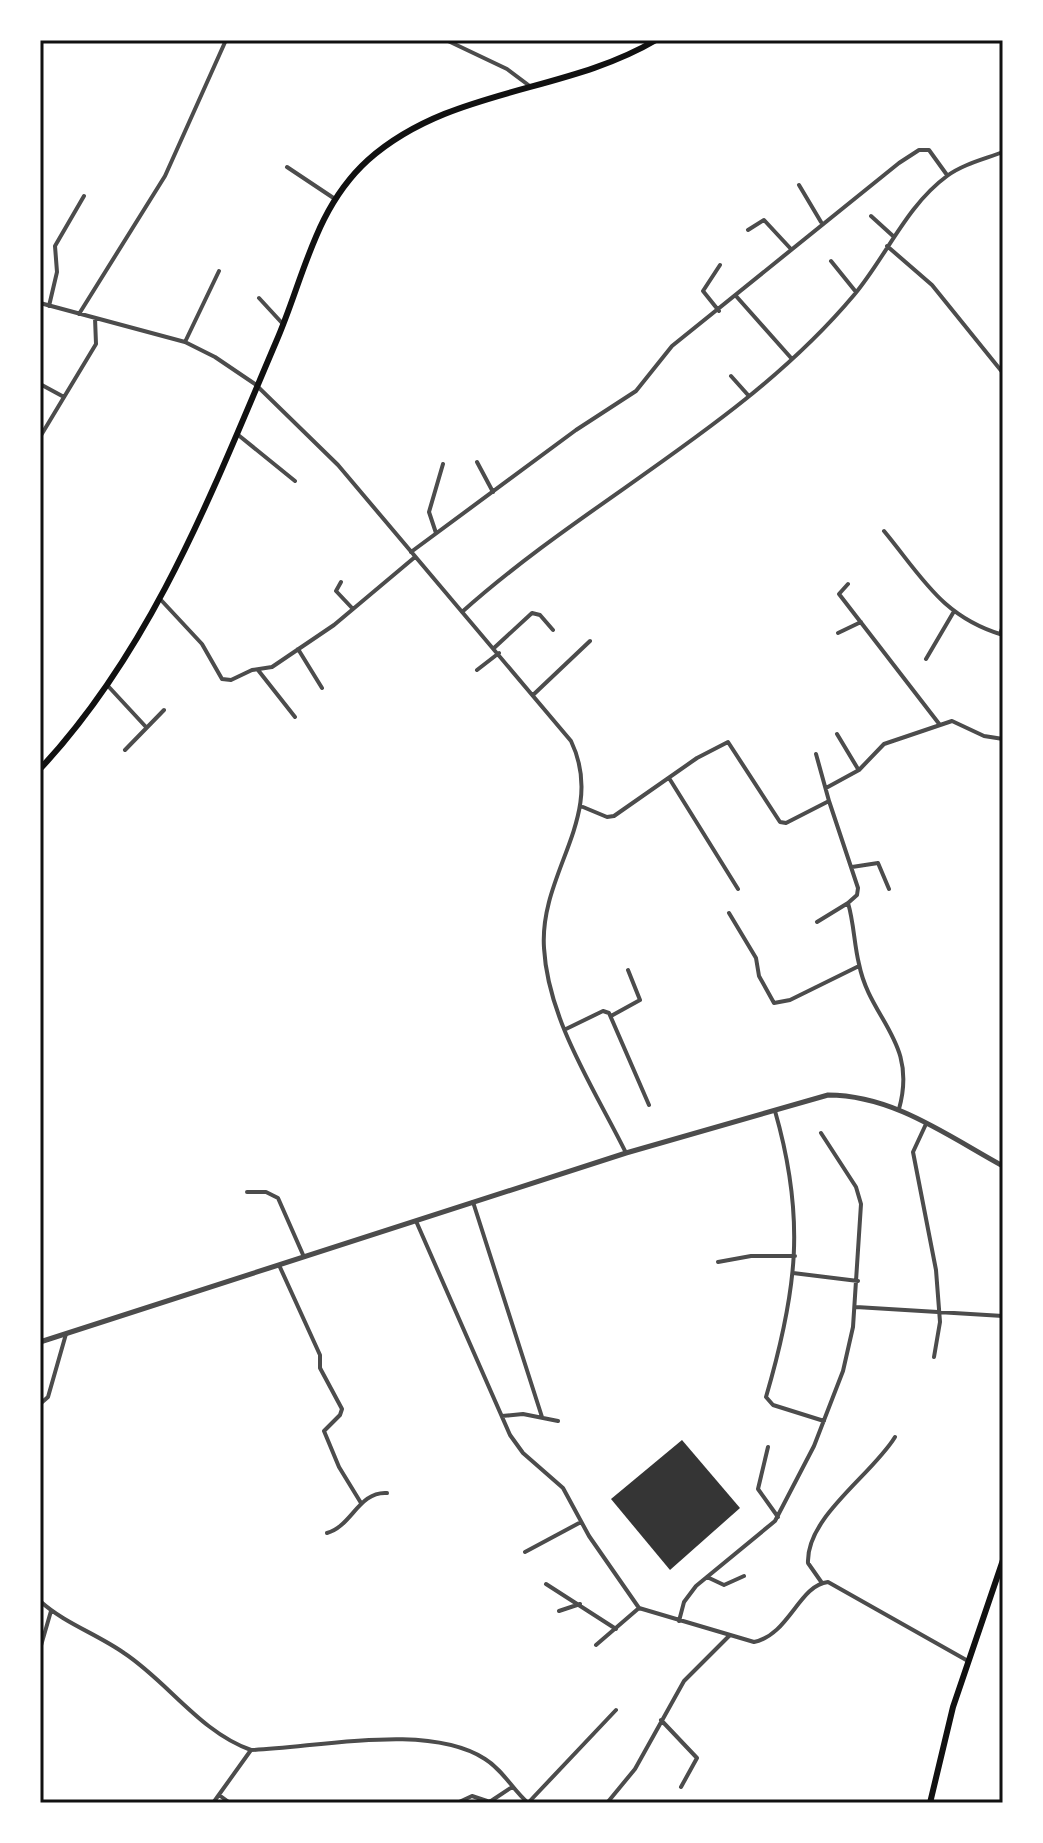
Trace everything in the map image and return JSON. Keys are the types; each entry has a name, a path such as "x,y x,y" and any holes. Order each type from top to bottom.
{"main road":[{"path":"40,769 108,686 161,600 284,324 318,227 335,199 369,160 424,121 460,106 597,69 656,40"},
{"path":"930,1803 953,1707 1003,1560"}],"street":[{"path":"79,314 165,176 226,40"},
{"path":"446,40 507,69 531,87"},
{"path":"161,600 202,644 222,679 231,680 272,667 353,609 436,533 576,430 636,391 672,346 719,311 821,222 924,148 933,152 947,175"},
{"path":"462,612 748,396 792,359 856,292 894,236 947,175 1003,152"},
{"path":"287,167 335,199"},
{"path":"799,185 821,222"},
{"path":"49,306 58,268 55,246 84,196"},
{"path":"871,216 894,236"},
{"path":"748,230 764,220 790,248"},
{"path":"887,246 932,285 1003,373"},
{"path":"831,261 856,292"},
{"path":"719,311 703,291 720,265"},
{"path":"185,342 219,271"},
{"path":"736,296 792,359"},
{"path":"259,298 284,324"},
{"path":"40,303 185,342 204,350 255,384 338,465 499,653 577,754 583,776 582,806 554,880 543,928 546,971 566,1029 626,1153"},
{"path":"40,437 98,340 95,318"},
{"path":"731,376 748,396"},
{"path":"40,384 64,397"},
{"path":"235,432 295,481"},
{"path":"477,462 493,492"},
{"path":"436,533 429,512 443,464"},
{"path":"884,531 953,613 1001,634 1003,626"},
{"path":"341,582 336,591 353,609"},
{"path":"848,584 839,594 940,725"},
{"path":"494,648 532,613 540,615 553,630"},
{"path":"926,659 953,613"},
{"path":"838,633 861,622"},
{"path":"533,695 590,641"},
{"path":"298,649 322,688"},
{"path":"477,670 499,653"},
{"path":"258,670 295,717"},
{"path":"108,686 146,727"},
{"path":"125,750 164,710"},
{"path":"826,788 859,770 884,744 957,720 984,736 1003,739"},
{"path":"837,734 859,770"},
{"path":"582,806 607,817 614,816 728,742 780,822 786,823 829,801"},
{"path":"816,754 858,888 857,895 848,903 817,922"},
{"path":"669,778 738,889"},
{"path":"852,867 878,863 889,889"},
{"path":"848,903 859,966 892,1029 900,1053 904,1084 899,1109"},
{"path":"729,913 756,958 759,976 774,1003 790,1000 859,966"},
{"path":"611,1016 640,1000 628,970"},
{"path":"566,1029 603,1011 611,1016 649,1105"},
{"path":"40,1342 626,1153 828,1095 844,1095 899,1109 1003,1166"},
{"path":"775,1108 794,1195 795,1256 784,1338 766,1397 773,1405 824,1421"},
{"path":"926,1124 913,1152 932,1247 940,1314 934,1357"},
{"path":"679,1621 688,1594 778,1517 824,1421 843,1371 856,1307 861,1204 856,1187 821,1133"},
{"path":"247,1192 266,1192 278,1198 304,1257"},
{"path":"473,1202 542,1417"},
{"path":"416,1221 515,1444 563,1488 581,1522 639,1608 754,1642 770,1637 822,1583"},
{"path":"718,1262 751,1256 795,1256"},
{"path":"279,1265 320,1355 320,1368 342,1409 324,1431 343,1475 361,1503"},
{"path":"793,1273 858,1281"},
{"path":"856,1307 1003,1316"},
{"path":"40,1404 48,1397 66,1334"},
{"path":"502,1416 523,1414 558,1421"},
{"path":"895,1437 882,1457 817,1529 808,1563 822,1583 848,1592 918,1636 968,1661"},
{"path":"768,1447 758,1489 778,1517"},
{"path":"327,1533 337,1529 361,1503 376,1494 387,1493"},
{"path":"525,1552 581,1522"},
{"path":"707,1577 724,1585 744,1576"},
{"path":"546,1584 616,1629"},
{"path":"40,1601 51,1611 124,1653 213,1729 251,1750 363,1742 439,1744 481,1756 499,1770 528,1803 616,1710"},
{"path":"559,1611 580,1604"},
{"path":"596,1645 639,1608"},
{"path":"40,1649 51,1611"},
{"path":"607,1803 635,1769 684,1681 729,1636"},
{"path":"661,1720 697,1758 681,1787"},
{"path":"213,1803 251,1750"},
{"path":"457,1803 466,1796 489,1802 512,1787"},
{"path":"219,1795 230,1803"}],"building":[{"path":"682,1440 740,1508 670,1570 611,1499"}]}
